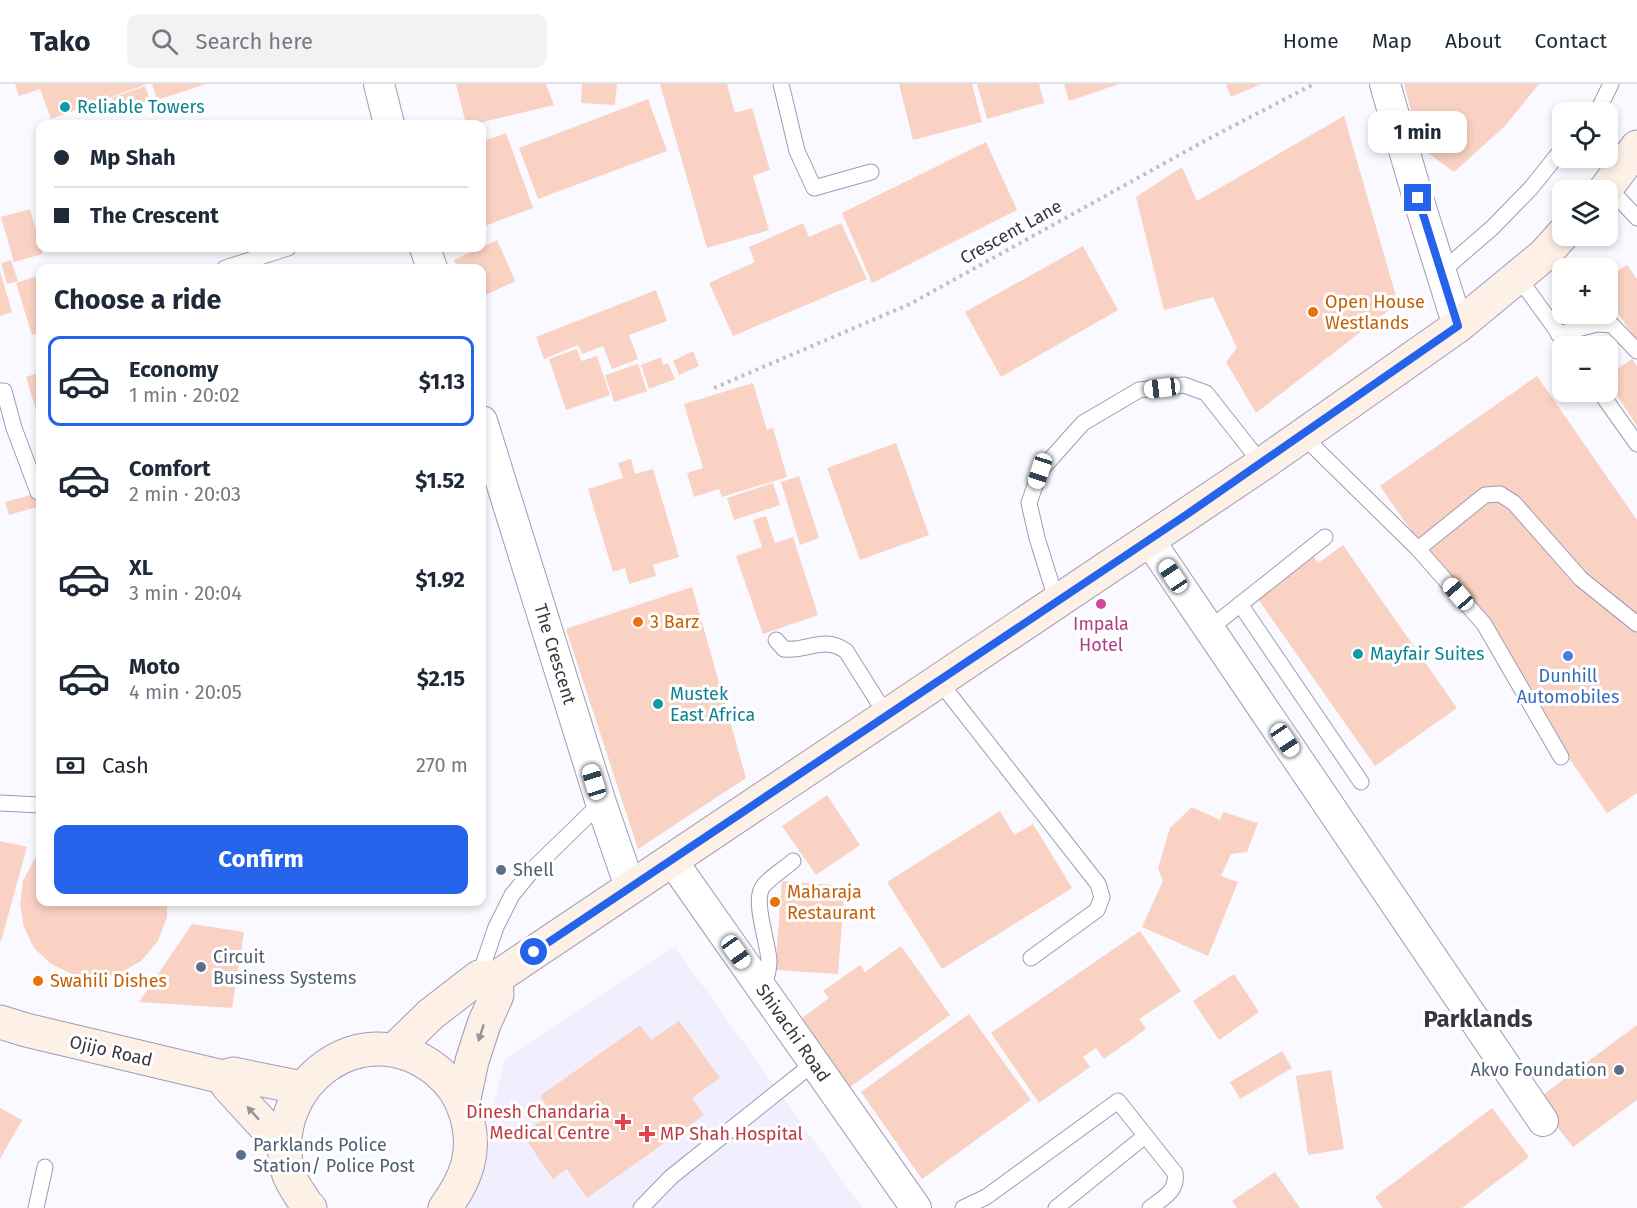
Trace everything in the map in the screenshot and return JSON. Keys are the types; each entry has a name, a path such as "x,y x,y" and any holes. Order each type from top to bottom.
{"main road":[{"path":"1613,180 1637,147"},
{"path":"394,1050 431,1014 630,887 1262,464 1458,326 1518,277 1552,245"},
{"path":"463,1103 475,1052 497,995 487,977"},
{"name":"Ojijo Road","path":"0,1022 223,1077 233,1074 302,1088"},
{"path":"277,1208 286,1161 288,1116 302,1088 328,1064 360,1051 394,1050 423,1060 446,1078 463,1103 471,1130 470,1160 461,1187 445,1208"},
{"path":"223,1077 286,1161 310,1208"}],"street":[{"path":"379,84 388,120"},
{"path":"1385,84 1458,326"},
{"name":"The Crescent","path":"488,463 630,887"},
{"path":"1149,540 1543,1121"},
{"name":"Shivachi Road","path":"671,859 916,1208"}],"lane":[{"path":"781,84 797,151 814,188 871,172"},
{"path":"1602,102 1611,84"},
{"path":"1441,272 1492,228 1531,188 1552,162"},
{"path":"1618,200 1637,218"},
{"path":"238,264 275,252"},
{"path":"1518,277 1558,334 1598,324 1611,325 1637,351"},
{"path":"1057,602 1037,538 1029,502 1040,471 1083,423 1139,390 1184,385 1206,393 1262,464"},
{"path":"0,391 4,391 14,428 36,487"},
{"path":"1607,402 1637,444"},
{"path":"1302,435 1418,549 1484,624 1561,757"},
{"path":"1418,549 1485,495 1500,494 1514,503 1581,579 1637,624"},
{"path":"1209,629 1324,537"},
{"path":"1240,604 1361,782"},
{"path":"776,640 784,649 794,651 824,643 837,644 846,651 886,716"},
{"path":"939,681 1098,884 1102,897 1097,910 1030,958"},
{"path":"0,803 36,805"},
{"path":"487,977 496,927 512,895 535,867 601,803"},
{"path":"763,990 769,969 769,959 760,895 763,886 793,861"},
{"path":"641,1208 671,1177 814,1063"},
{"path":"963,1208 988,1203 1118,1101 1174,1173 1176,1181 1173,1190 1150,1208"},
{"path":"1056,1208 1145,1136"},
{"path":"36,1208 45,1167"}],"path":[{"name":"Crescent Lane","path":"714,388 910,304 1210,138 1314,84"}],"shaded area":[{"name":"MP Shah Hospital","path":"675,947 862,1208 466,1208 505,1060"}],"building":[{"name":"Reliable Towers","path":"15,84 147,84 51,119 40,89 19,96"},
{"path":"152,84 206,84 157,100"},
{"path":"456,84 546,84 554,105 486,121 465,120"},
{"path":"582,84 617,84 615,105 581,103"},
{"path":"660,84 727,84 735,113 752,108 770,170 753,176 769,230 707,248"},
{"path":"899,84 972,84 982,122 913,140"},
{"path":"977,84 1039,84 1044,103 987,119"},
{"path":"1064,84 1119,84 1069,101"},
{"path":"1226,84 1261,84 1231,97"},
{"path":"1404,84 1539,84 1505,126 1454,172 1421,148"},
{"path":"145,86 150,100 117,112 112,98"},
{"path":"648,99 667,151 538,199 519,148"},
{"path":"1344,116 1398,303 1256,413 1226,362 1237,348 1213,297 1164,310 1136,197 1182,167 1197,201"},
{"path":"506,133 533,208 486,226 486,140"},
{"path":"986,142 1017,210 872,283 842,213"},
{"path":"30,209 36,230 36,252 43,254 14,262 1,217"},
{"path":"803,223 809,237 841,223 867,279 733,336 709,283 755,262 749,247"},
{"path":"497,240 515,281 486,295 486,264 456,264 454,260 471,252 486,252 486,245"},
{"path":"1083,246 1118,310 1001,377 965,312"},
{"path":"11,260 18,281 7,284 1,263"},
{"path":"1627,265 1637,279 1637,341 1618,313 1618,271"},
{"path":"0,271 12,312 0,316"},
{"path":"36,276 36,334 32,335 16,283"},
{"path":"656,290 667,321 629,335 638,359 612,369 603,346 582,354 578,345 544,359 536,337"},
{"path":"577,349 581,361 597,356 610,395 566,410 549,359"},
{"path":"693,351 699,366 679,375 673,361"},
{"path":"661,357 663,365 668,363 675,379 649,389 641,365"},
{"path":"1632,359 1637,366 1637,426 1618,397 1618,369"},
{"path":"638,364 647,391 614,402 605,375"},
{"path":"36,373 36,410 26,377"},
{"name":"Dunhill Automobiles","path":"1537,376 1552,398 1552,402 1555,402 1637,520 1637,793 1607,813 1380,486"},
{"path":"753,383 767,430 773,428 787,477 722,497 719,489 694,497 687,473 703,468 684,404"},
{"path":"896,443 929,535 860,560 827,468"},
{"path":"631,459 635,474 653,469 679,557 653,565 656,576 629,584 625,568 613,572 588,489 623,478 618,463"},
{"path":"799,476 819,538 800,545 781,482"},
{"path":"773,483 780,505 734,520 727,498"},
{"path":"34,494 36,507 9,515 5,502"},
{"path":"766,516 775,543 793,537 818,615 763,634 736,556 762,547 753,520"},
{"name":"Mayfair Suites","path":"1343,545 1457,708 1375,766 1258,599 1282,582 1277,576 1311,553 1318,563"},
{"name":"Mustek East Africa","path":"692,587 746,778 638,849 566,629"},
{"path":"827,795 860,845 816,875 782,826"},
{"path":"1192,807 1220,820 1223,812 1258,823 1247,852 1231,854 1221,876 1238,882 1208,956 1142,927 1163,881 1158,868 1170,828"},
{"path":"1000,811 1014,835 1033,824 1072,888 942,969 887,882"},
{"path":"0,841 27,847 1,941 0,941"},
{"path":"36,858 36,906 167,906 167,917 158,941 141,961 118,974 95,978 72,974 51,964 34,948 24,927 20,904 23,881"},
{"path":"782,881 845,886 838,974 775,970"},
{"name":"Circuit Business Systems","path":"192,924 244,932 232,1008 139,1002"},
{"path":"1140,931 1181,991 1139,1019 1146,1029 1104,1059 1096,1048 1083,1057 1090,1067 1039,1103 991,1033"},
{"path":"901,946 950,1015 850,1087 801,1019 829,998 823,991 860,965 865,972"},
{"path":"1234,974 1259,1012 1219,1040 1193,1001"},
{"path":"969,1014 1031,1100 922,1179 861,1092"},
{"path":"679,1021 720,1078 692,1098 704,1115 587,1198 567,1169 553,1179 522,1134 552,1113 540,1096 640,1025 651,1040"},
{"path":"1637,1025 1637,1100 1573,1147 1536,1100"},
{"path":"1282,1051 1292,1068 1240,1099 1230,1082"},
{"path":"1331,1070 1344,1149 1308,1155 1296,1076"},
{"path":"0,1108 22,1120 0,1159"},
{"path":"1492,1108 1529,1157 1462,1208 1383,1208 1375,1197"},
{"path":"1275,1172 1300,1208 1237,1208 1232,1201"}],"place":[{"name":"Reliable Towers","path":"65,107"},
{"name":"Open House Westlands","path":"1313,312"},
{"name":"Impala Hotel","path":"1101,604"},
{"name":"3 Barz","path":"638,622"},
{"name":"Mayfair Suites","path":"1358,654"},
{"name":"Dunhill Automobiles","path":"1568,656"},
{"name":"Mustek East Africa","path":"658,704"},
{"name":"Shell","path":"501,870"},
{"name":"Maharaja Restaurant","path":"775,902"},
{"name":"Circuit Business Systems","path":"201,967"},
{"name":"Swahili Dishes","path":"38,981"},
{"name":"Akvo Foundation","path":"1619,1070"},
{"name":"Dinesh Chandaria Medical Centre","path":"623,1122"},
{"name":"MP Shah Hospital","path":"647,1134"},
{"name":"Parklands Police Station/ Police Post","path":"241,1155"}],"district":[{"name":"Parklands","path":"1478,1019"}],"route":[{"path":"534,952 1262,464 1458,326 1418,198"}]}
